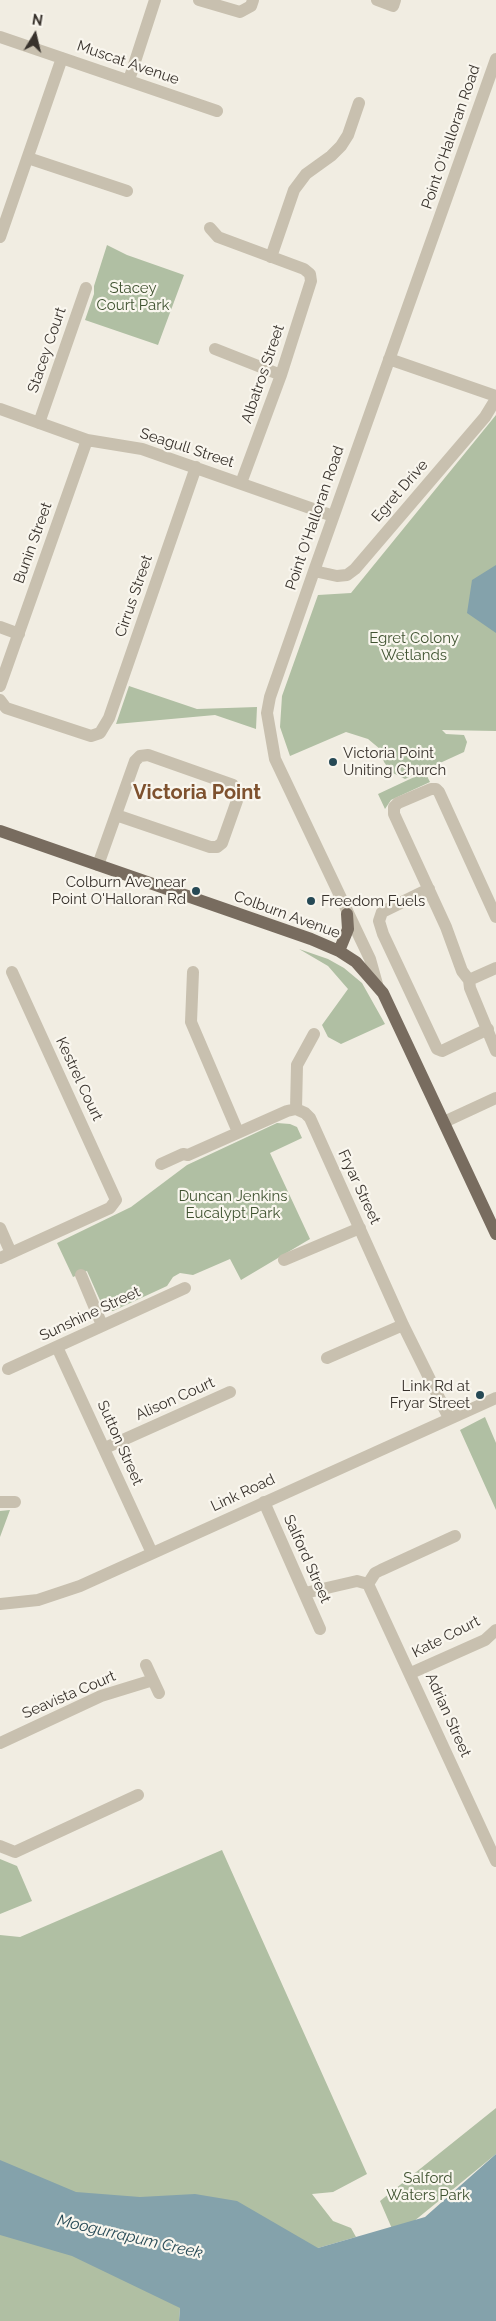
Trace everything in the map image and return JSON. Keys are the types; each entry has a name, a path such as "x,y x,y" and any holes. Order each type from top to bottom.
{"main road":[{"name":"Colburn Avenue","path":"0,831 311,939 339,951 356,962 383,993 496,1234"},
{"path":"339,951 348,929 347,914"}],"street":[{"path":"129,80 154,0"},
{"path":"199,0 240,12 251,6 253,0"},
{"path":"377,0 393,6 395,0"},
{"name":"Muscat Avenue","path":"0,37 217,111"},
{"path":"0,237 62,58"},
{"name":"Point O'Halloran Road","path":"377,984 370,959 275,759 267,713 270,697 333,516 496,59"},
{"path":"210,228 218,237 271,257 294,190 306,174 331,156 341,146 348,135 358,103"},
{"path":"28,158 127,191"},
{"name":"Albatros Street","path":"241,483 281,375 311,281 310,274 304,269 271,257"},
{"name":"Stacey Court","path":"39,423 86,288"},
{"path":"215,349 281,375"},
{"path":"389,359 496,398"},
{"name":"Egret Drive","path":"314,571 337,576 347,575 355,569 484,418 496,398"},
{"name":"Seagull Street","path":"0,410 87,440 142,448 333,516"},
{"name":"Bunin Street","path":"0,686 87,440"},
{"name":"Cirrus Street","path":"0,700 6,708 90,736 100,733 106,725 196,467"},
{"path":"0,627 19,634"},
{"path":"98,865 135,760 140,756 148,756 233,784 239,795 222,843 217,847 210,847 116,815"},
{"path":"496,917 436,789 431,789 398,803 394,808 394,814 429,889 462,971 469,980 470,988 496,1051"},
{"path":"429,889 382,912 379,920 383,934 436,1049 442,1051 488,1029"},
{"path":"469,980 496,968"},
{"name":"Kestrel Court","path":"6,1255 110,1208 116,1200 12,972"},
{"path":"193,972 191,1022 238,1132"},
{"path":"161,1164 182,1154 188,1155 286,1111 296,1110 297,1065 314,1034"},
{"path":"444,1122 496,1098"},
{"name":"Fryar Street","path":"296,1110 305,1113 310,1118 403,1325 449,1418"},
{"path":"0,1228 6,1255"},
{"path":"284,1260 360,1228"},
{"path":"81,1275 102,1325"},
{"name":"Sunshine Street","path":"8,1369 185,1288"},
{"path":"327,1358 403,1325"},
{"name":"Sutton Street","path":"57,1347 152,1553"},
{"name":"Alison Court","path":"105,1448 230,1392"},
{"name":"Link Road","path":"0,1604 20,1603 58,1595 496,1398"},
{"path":"0,1502 15,1502"},
{"name":"Salford Street","path":"264,1502 320,1629"},
{"path":"304,1593 357,1581 368,1584 375,1573 380,1570 455,1536"},
{"name":"Adrian Street","path":"368,1584 411,1673 496,1861"},
{"name":"Kate Court","path":"411,1673 485,1640 496,1630"},
{"path":"146,1665 159,1693"},
{"name":"Seavista Court","path":"0,1743 101,1696 153,1680"},
{"path":"0,1846 15,1852 138,1795"}],"green space":[{"name":"Stacey Court Park","path":"107,245 127,255 184,275 158,345 85,320"},
{"name":"Egret Colony Wetlands","path":"496,415 496,731 442,730 446,734 464,735 467,742 464,752 405,779 391,772 384,762 380,749 368,739 346,732 290,756 280,727 282,696 318,595 351,593"},
{"path":"129,686 197,709 257,707 256,729 215,715 116,724"},
{"path":"425,772 430,782 391,800 385,809 378,794"},
{"path":"299,949 328,959 344,968 362,983 385,1024 341,1044 328,1037 322,1025 348,989 328,966"},
{"name":"Duncan Jenkins Eucalypt Park","path":"277,1123 290,1124 297,1127 302,1138 270,1153 310,1239 241,1280 230,1259 193,1275 180,1273 173,1277 167,1286 113,1311 107,1311 103,1307 87,1271 73,1277 57,1243 131,1207 187,1165"},
{"path":"485,1417 496,1443 496,1510 460,1430"},
{"path":"10,1510 0,1537 0,1511"},
{"path":"222,1850 367,2174 333,2192 312,2194 333,2221 351,2228 356,2237 318,2248 180,2308 179,2321 0,2321 0,1935 20,1937"},
{"path":"0,1859 17,1866 32,1901 0,1914"},
{"name":"Salford Waters Park","path":"496,2108 496,2154 413,2222 393,2231 380,2201"}],"water":[{"path":"496,565 496,633 467,613 472,580"},
{"name":"Moogurrapum Creek","path":"496,2154 496,2321 179,2321 180,2308 72,2256 0,2235 0,2160 76,2192 140,2197 195,2194 237,2201 318,2248 425,2217"}],"place":[{"name":"Victoria Point Uniting Church","path":"333,762"},
{"name":"Colburn Ave near Point O'Halloran Rd","path":"196,891"},
{"name":"Freedom Fuels","path":"311,901"},
{"name":"Link Rd at Fryar Street","path":"480,1395"}],"district":[{"name":"Victoria Point","path":"197,793"}]}
